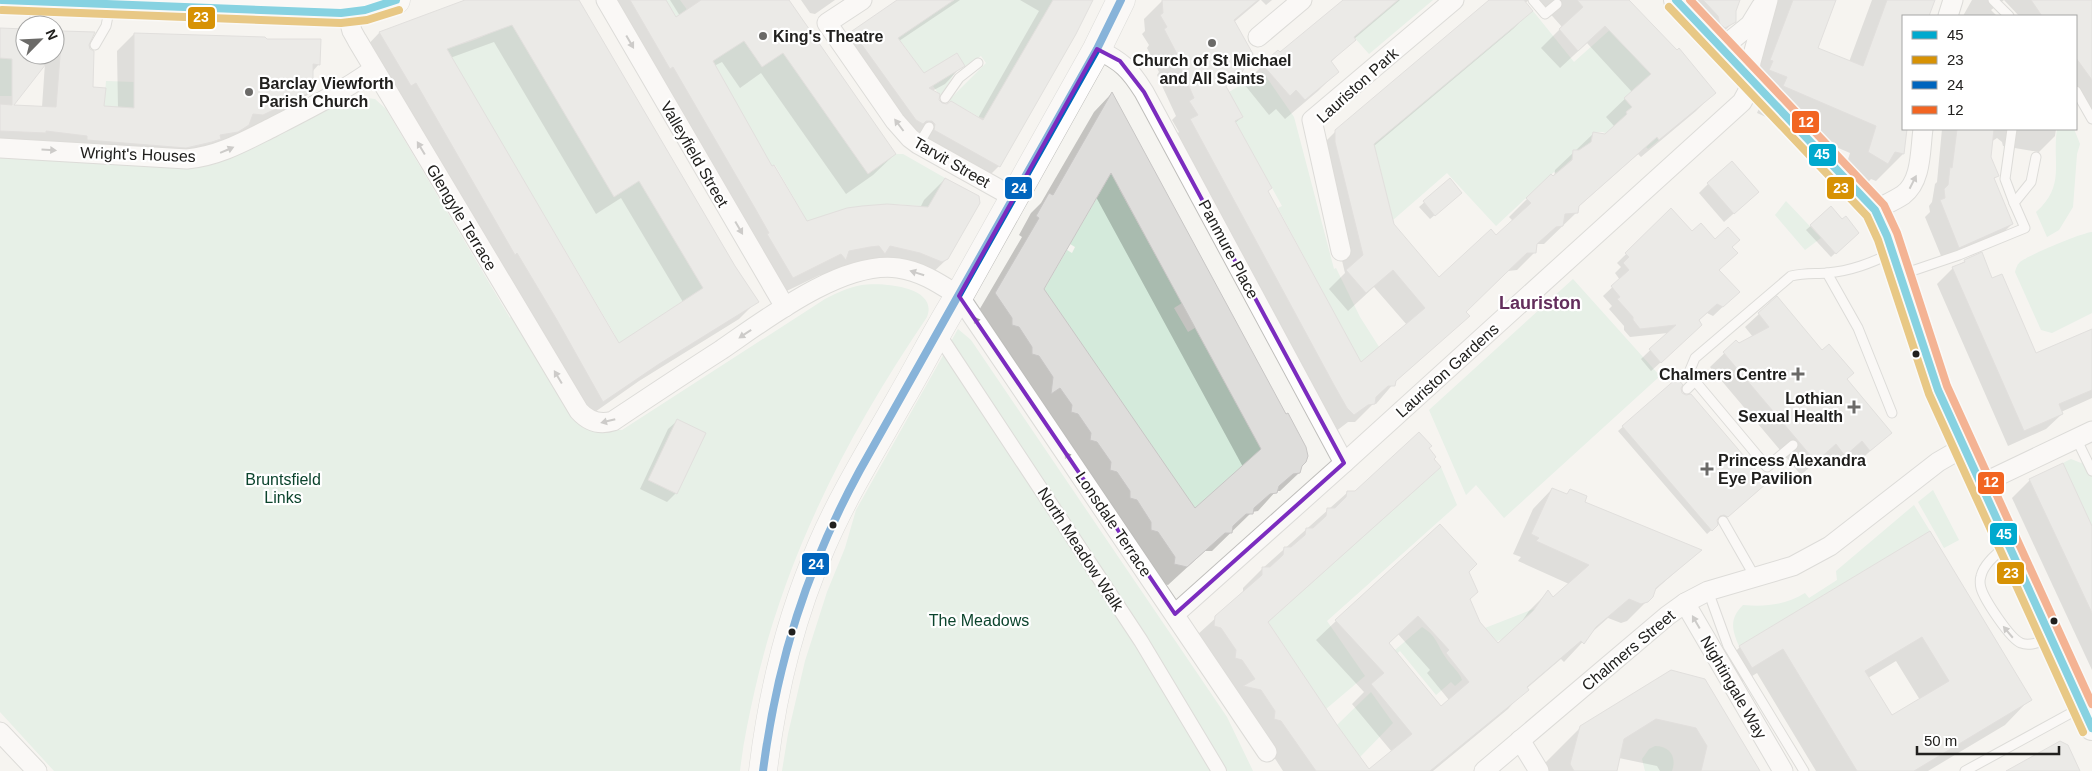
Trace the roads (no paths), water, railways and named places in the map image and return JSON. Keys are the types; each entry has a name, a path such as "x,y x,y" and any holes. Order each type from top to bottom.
{"main road":[{"path":"2,0 34,13 110,4 232,4 347,12 374,7 396,0"},
{"path":"763,771 768,726 786,652 822,544 854,480 1097,49 1121,0"}],"street":[{"name":"Valleyfield Street","path":"606,0 785,307"},
{"name":"Tarvit Street","path":"862,0 828,23 896,121 910,138 1013,197"},
{"path":"1258,37 1302,0"},
{"name":"Lauriston Park","path":"1341,251 1312,120 1454,0"},
{"path":"1676,0 1875,210 1882,223 1938,390 2087,718"},
{"path":"1713,40 1730,42 1750,25 1767,0"},
{"name":"Lauriston Gardens","path":"1175,614 1739,105 1746,96 1751,62 1767,0"},
{"path":"1948,15 1953,0"},
{"name":"Glengyle Terrace","path":"347,12 352,31 374,69 585,418 598,423 613,421 785,307"},
{"name":"Panmure Place","path":"1097,49 1120,61 1131,72 1144,92 1344,463"},
{"name":"Wright's Houses","path":"0,148 187,159 206,157 233,147 329,98 374,69"},
{"path":"1875,210 1903,195 1911,187 1916,176 1923,130"},
{"path":"785,307 836,280 885,268 896,268 925,276 959,296"},
{"name":"Lonsdale Terrace","path":"959,296 1267,752"},
{"name":"North Meadow Walk","path":"937,332 1142,641 1219,771"},
{"path":"1981,484 2084,434"},
{"name":"Chalmers Street","path":"1484,771 1667,616 1685,603 1708,591 1793,566 1830,546 1938,462 1964,447"},
{"name":"Nightingale Way","path":"1685,603 1783,771"},
{"path":"0,732 37,771"},
{"path":"1520,740 1539,771"}],"lane":[{"path":"1533,0 1545,14 1557,4"},
{"path":"1993,0 2008,15"},
{"path":"95,45 106,26 110,4"},
{"path":"946,98 959,78 978,63"},
{"path":"2077,93 2092,119"},
{"path":"920,144 929,127"},
{"path":"1900,275 1959,255 2024,228 2005,179 2012,130"},
{"path":"2014,203 2030,182 2036,157"},
{"path":"1793,445 1767,467 1695,381 1690,370 1695,358 1791,276 1804,273 1827,273 1863,266 1892,253"},
{"path":"1827,273 1858,328 1892,413"},
{"path":"1687,389 1695,381"},
{"path":"2084,434 2092,471"},
{"path":"1723,521 1755,577"},
{"path":"2008,544 1985,566 1980,577 1981,588 2004,628 2014,639 2022,644 2031,644 2051,639"},
{"path":"1708,591 1728,646 1804,771"},
{"path":"1965,771 2087,718"}],"place":[{"name":"King's Theatre","path":"763,36"},
{"name":"Church of St Michael and All Saints","path":"1212,43"},
{"name":"Barclay Viewforth Parish Church","path":"249,92"},
{"name":"Chalmers Centre","path":"1798,374"},
{"name":"Lothian Sexual Health","path":"1854,407"},
{"name":"Princess Alexandra Eye Pavilion","path":"1707,469"}],"district":[{"name":"Lauriston","path":"1540,303"}],"park label":[{"name":"Bruntsfield Links","path":"283,488"},
{"name":"The Meadows","path":"979,620"}]}
